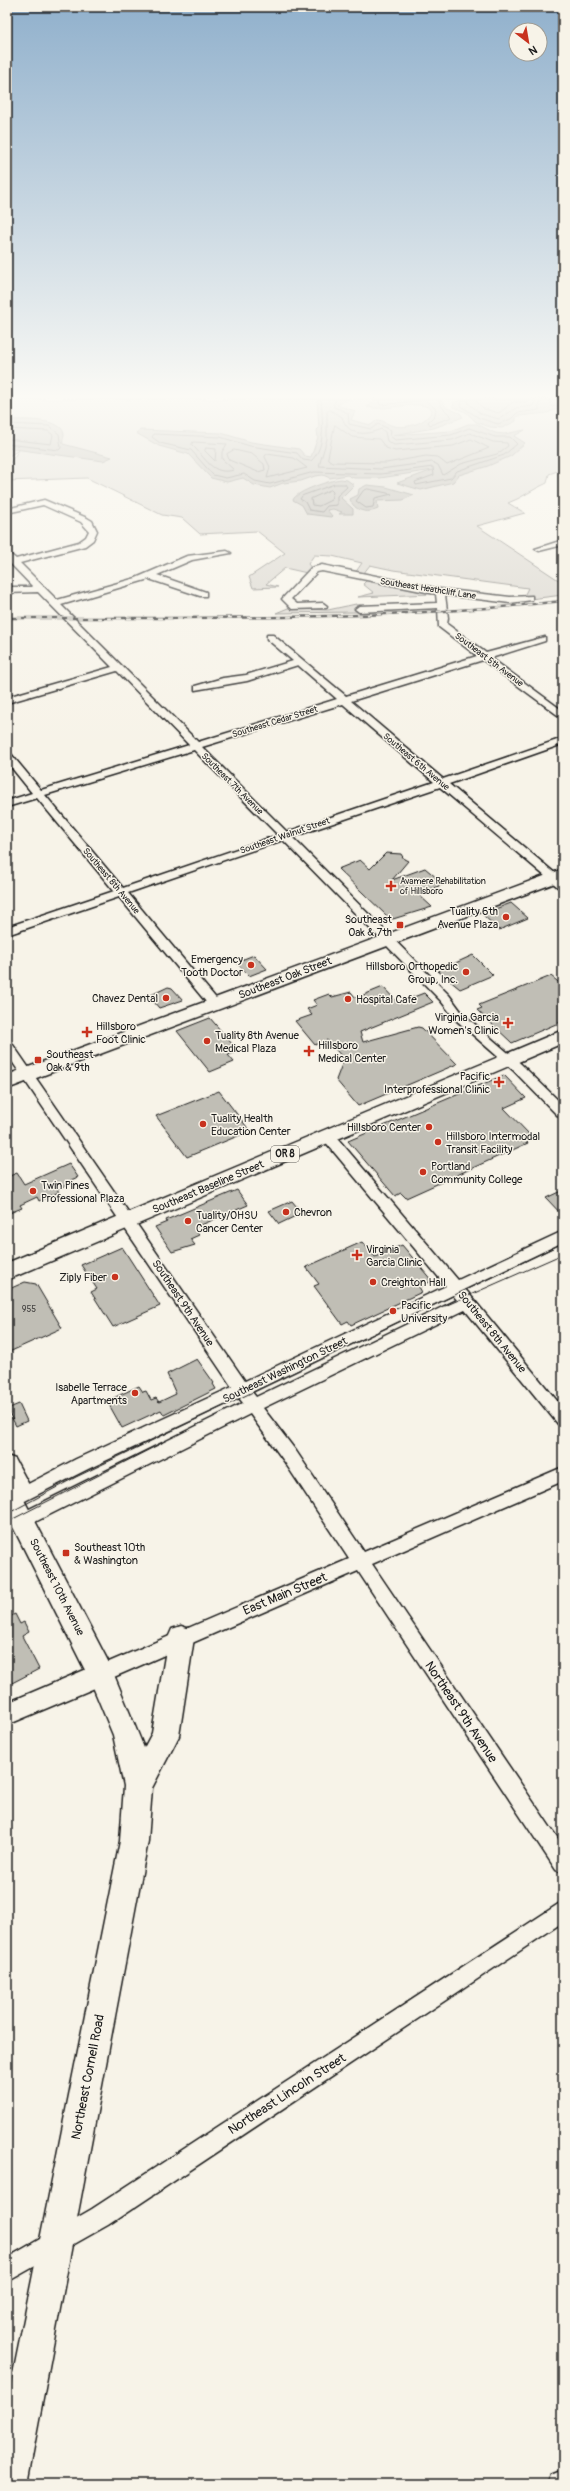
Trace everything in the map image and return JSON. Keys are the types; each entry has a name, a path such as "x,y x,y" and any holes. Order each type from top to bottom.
{"highway":[{"name":"Southeast Oak Street","path":"7,1082 387,940 560,879"},
{"name":"Southeast Baseline Street","path":"7,1272 563,1036"},
{"path":"7,1466 17,1485 12,1506"},
{"name":"Southeast 10th Avenue","path":"12,1506 101,1674"},
{"path":"138,1786 165,1736 181,1638"},
{"name":"Northeast Cornell Road","path":"9,2484 134,1841 138,1786 136,1769 127,1735 101,1674"}],"main road":[{"name":"East Main Street","path":"7,1714 101,1674"}],"street":[{"path":"10,559 82,544 90,538 93,531 89,524 73,515"},
{"path":"539,549 563,542"},
{"path":"54,604 119,587 150,576 190,558 227,553"},
{"name":"Southeast 7th Avenue","path":"10,559 445,998 458,1016 508,1060 563,1113"},
{"name":"Southeast Heathcliff Lane","path":"323,606 295,607 286,599 314,570 322,568 440,592 510,600 529,598"},
{"path":"150,576 203,594"},
{"path":"7,590 40,589"},
{"name":"Southeast 5th Avenue","path":"440,592 444,618 442,625 563,716"},
{"path":"359,609 442,605"},
{"name":"Southeast 6th Avenue","path":"270,638 440,783 560,879"},
{"name":"Southeast Cedar Street","path":"7,804 542,639"},
{"path":"198,688 219,682 244,679 299,662"},
{"path":"7,700 118,668"},
{"path":"244,679 251,688"},
{"name":"Southeast Walnut Street","path":"7,931 563,741"},
{"name":"Southeast 8th Avenue","path":"7,756 215,1005"},
{"name":"Southeast 9th Avenue","path":"7,1045 360,1562"},
{"name":"Southeast 8th Avenue","path":"328,1136 563,1419"},
{"name":"Southeast Washington Street","path":"12,1506 82,1464 135,1441 243,1390 563,1236"},
{"name":"Southeast Washington Street","path":"12,1506 253,1405 467,1302"},
{"name":"East Main Street","path":"101,1674 181,1638 563,1474"},
{"name":"Northeast 9th Avenue","path":"360,1562 563,1864"},
{"name":"Northeast Lincoln Street","path":"7,2271 100,2217 563,1911"}],"shaded area":[{"path":"164,515 517,515 477,526 563,583 563,595 522,600 528,588 393,570 370,565 363,574 355,573 362,563 332,556 314,555 308,564 312,569 307,573 285,568 266,584 278,587 253,588 249,577 285,553 257,531 200,534 182,518"},
{"path":"367,580 432,594 358,597 374,593 363,584"},
{"path":"356,604 359,612 276,613 288,608 328,610"}],"water":[{"path":"317,515 331,515 331,517"}],"building":[{"name":"Avamere Rehabilitation of Hillsboro","path":"386,853 401,854 404,859 408,861 392,880 425,868 444,884 418,894 432,907 393,919 387,916 338,869 360,860 370,869"},
{"name":"Tuality 6th Avenue Plaza","path":"511,903 528,918 499,930 482,914"},
{"name":"Emergency Tooth Doctor","path":"254,955 267,969 249,976 236,962"},
{"name":"Hillsboro Orthopedic Group, Inc.","path":"473,955 493,975 460,989 438,971"},
{"path":"551,976 563,986 563,1021 512,1043 477,1010 482,1008 479,1005"},
{"name":"Chavez Dental","path":"168,987 172,988 183,1000 159,1008 149,996"},
{"name":"Hillsboro Medical Center","path":"383,987 398,1003 424,993 433,1002 360,1032 363,1042 418,1027 422,1028 457,1064 358,1106 336,1080 344,1059 327,1040 315,1045 295,1021 312,1015 307,1009 317,1005 313,1000 329,994 332,997 351,992 356,998"},
{"name":"Tuality 8th Avenue Medical Plaza","path":"210,1018 238,1051 228,1055 234,1062 210,1072 177,1031"},
{"name":"Portland Community College","path":"504,1075 526,1098 504,1108 530,1135 524,1138 528,1143 406,1198 401,1193 395,1196 348,1141"},
{"name":"Tuality Health Education Center","path":"219,1091 250,1131 187,1157 156,1116"},
{"name":"Twin Pines Professional Plaza","path":"69,1164 78,1177 71,1180 73,1182 57,1189 59,1192 39,1201 37,1197 20,1205 22,1208 7,1214 7,1177 17,1173 24,1184"},
{"name":"Tuality/OHSU Cancer Center","path":"237,1190 248,1205 194,1228 199,1235 190,1239 195,1245 172,1252 155,1227 167,1222 166,1220"},
{"path":"563,1190 563,1216 546,1198"},
{"name":"Chevron","path":"292,1201 302,1213 279,1224 269,1211"},
{"name":"Creighton Hall","path":"362,1242 375,1257 402,1245 432,1281 419,1287 422,1292 351,1325 348,1321 342,1324 314,1286 319,1284 306,1267"},
{"name":"Ziply Fiber","path":"122,1247 160,1306 113,1327 91,1292 97,1289 81,1265"},
{"path":"25,1282 36,1284 62,1328 7,1353 7,1290"},
{"name":"Isabelle Terrace Apartments","path":"197,1359 214,1383 213,1384 216,1389 164,1415 161,1410 122,1428 107,1401 139,1386 143,1392 146,1391 151,1400 156,1398 159,1402 176,1394 167,1374"},
{"path":"19,1404 27,1421 16,1426 7,1409"},
{"path":"15,1614 20,1624 24,1622 29,1632 22,1636 39,1669 12,1683 7,1673 7,1618"}],"tram line":[{"path":"7,1514 76,1477 563,1243"},
{"path":"445,1306 563,1254"},
{"path":"7,1522 162,1443"}],"railway":[{"path":"7,618 216,618 355,615 424,612 563,601"}],"place":[{"name":"Avamere Rehabilitation of Hillsboro","path":"391,886"},
{"name":"Tuality 6th Avenue Plaza","path":"506,917"},
{"name":"Southeast Oak & 7th","path":"400,925"},
{"name":"Emergency Tooth Doctor","path":"251,965"},
{"name":"Hillsboro Orthopedic Group, Inc.","path":"466,972"},
{"name":"Chavez Dental","path":"166,998"},
{"name":"Hospital Cafe","path":"348,999"},
{"name":"Virginia Garcia Women's Clinic","path":"508,1023"},
{"name":"Hillsboro Foot Clinic","path":"87,1032"},
{"name":"Tuality 8th Avenue Medical Plaza","path":"207,1041"},
{"name":"Hillsboro Medical Center","path":"309,1051"},
{"name":"Southeast Oak & 9th","path":"38,1060"},
{"name":"Pacific Interprofessional Clinic","path":"499,1082"},
{"name":"Tuality Health Education Center","path":"203,1124"},
{"name":"Hillsboro Center","path":"429,1127"},
{"name":"Hillsboro Intermodal Transit Facility","path":"438,1142"},
{"name":"Portland Community College","path":"423,1172"},
{"name":"Twin Pines Professional Plaza","path":"33,1191"},
{"name":"Chevron","path":"286,1212"},
{"name":"Tuality/OHSU Cancer Center","path":"188,1221"},
{"name":"Virginia Garcia Clinic","path":"357,1255"},
{"name":"Ziply Fiber","path":"115,1277"},
{"name":"Creighton Hall","path":"373,1282"},
{"name":"Pacific University","path":"393,1311"},
{"name":"Isabelle Terrace Apartments","path":"135,1393"},
{"name":"Southeast 10th & Washington","path":"66,1553"}]}
